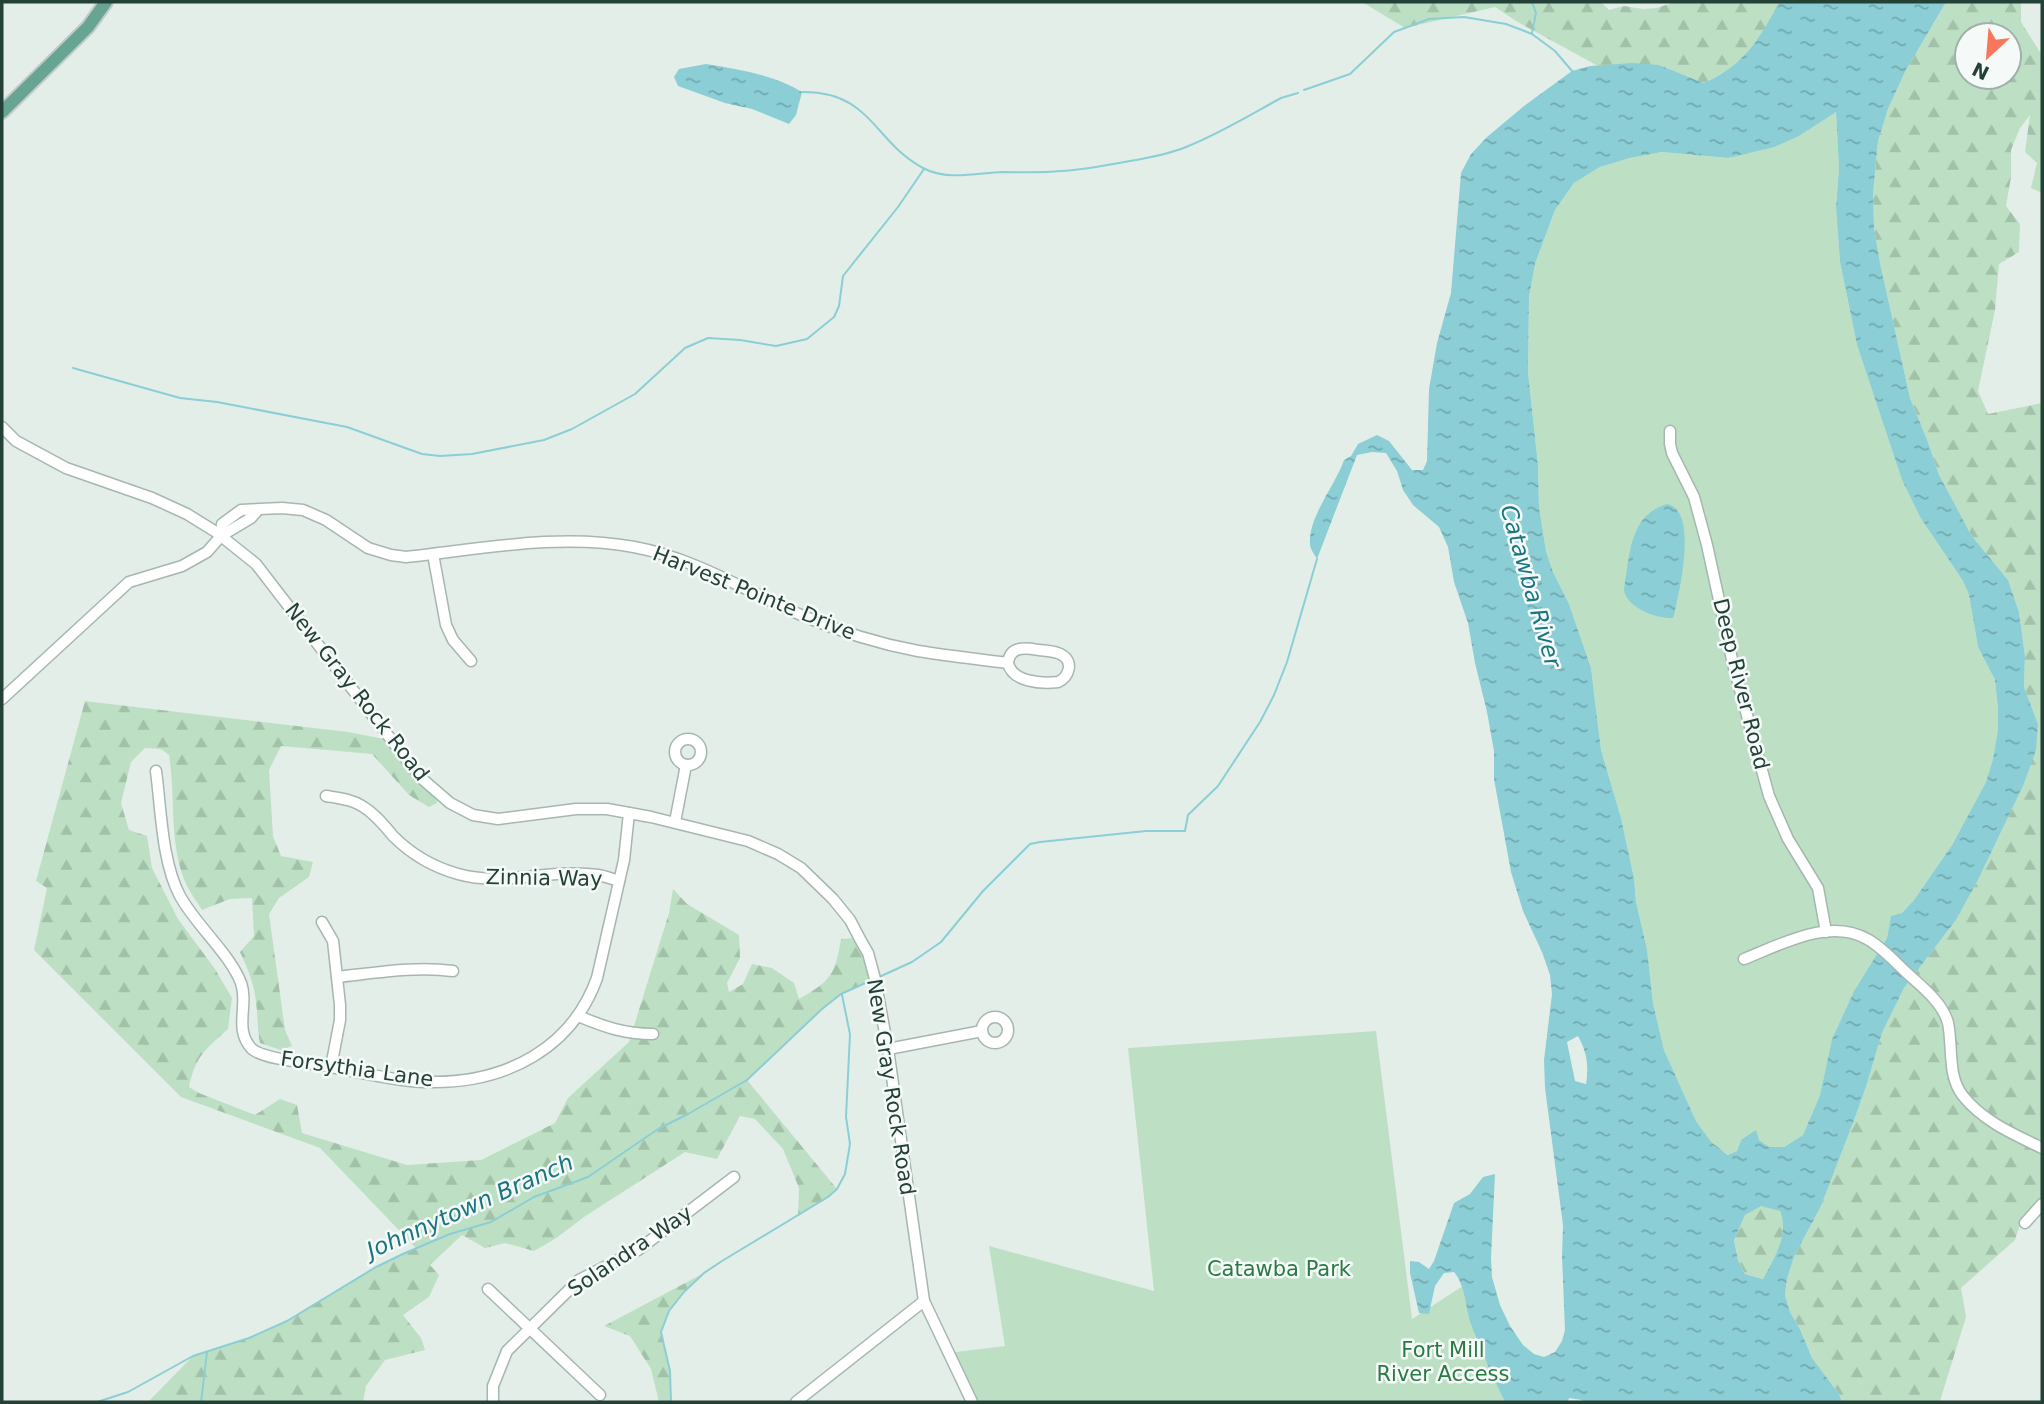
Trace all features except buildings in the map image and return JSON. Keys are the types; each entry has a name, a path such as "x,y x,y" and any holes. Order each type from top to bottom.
{"main road":[{"path":"2,113 88,27 106,2"}],"street":[{"name":"New Gray Rock Road","path":"2,428 16,441 66,468 152,498 187,514 257,564 420,777 450,803 473,815 498,819 576,809 607,809 675,822 748,841 778,854 801,868 819,884 850,920 868,953 888,1049 924,1301 972,1402"},
{"name":"Deep River Road","path":"1670,430 1672,453 1694,497 1704,533 1733,664 1769,796 1780,824 1818,888 1826,932"},
{"name":"Harvest Pointe Drive","path":"221,536 251,519 258,510 282,508 303,510 326,520 368,548 406,557 561,540 634,547 674,557 803,616 859,635 915,650 1008,663"},
{"path":"2,699 130,582 182,566 207,552 221,536"},
{"path":"433,554 446,625 453,640 471,661"},
{"name":"Harvest Pointe Drive","path":"1020,648 1058,653 1067,659 1069,668 1063,680 1053,683 1017,677 1009,671 1008,663 1012,652 1020,648"},
{"path":"675,822 686,765"},
{"name":"Forsythia Lane","path":"156,771 173,883 241,983 244,998 242,1031 254,1051 268,1056 433,1083 480,1077 531,1059 567,1030 578,1016 591,995 597,978 624,860 629,813"},
{"name":"Zinnia Way","path":"326,796 349,799 362,805 411,851 438,867 459,874 476,878 597,875 619,881"},
{"path":"322,922 333,941 340,1020 331,1067"},
{"path":"1744,959 1794,940 1826,932 1858,935 1867,939 1930,993 1947,1020 1953,1073 1961,1094 1995,1125 2042,1148"},
{"path":"337,977 410,969 453,971"},
{"path":"578,1016 615,1031 653,1034"},
{"path":"888,1049 982,1031"},
{"name":"Solandra Way","path":"494,1402 493,1386 507,1351 579,1280 639,1250 734,1177"},
{"path":"2025,1223 2042,1204"},
{"path":"488,1290 600,1395"},
{"path":"796,1402 924,1301"}],"green space":[{"path":"1362,2 1601,2 1609,10 1624,6 1656,8 1676,2 1781,2 1742,59 1704,83 1659,65 1598,66 1495,7 1405,28"},
{"path":"1946,2 2021,2 2021,21 1953,21 1953,91 2023,91 2023,25 2042,55 2042,193 2031,188 2037,163 2025,152 2030,115 2020,128 2011,150 2011,177 2006,206 2020,224 2019,252 1999,264 1995,310 1978,391 1988,414 2042,403 2042,1199 2021,1221 2015,1240 1961,1288 1966,1317 1940,1401 1842,1402 1812,1358 1790,1312 1785,1295 1787,1279 1794,1257 1821,1206 1866,1087 1882,1033 1904,988 1956,920 1978,880 2024,784 2035,751 2038,724 2024,687 2025,656 2019,612 2008,580 1971,535 1954,506 1939,475 1910,398 1874,227 1873,194 1878,141 1888,109 1905,72"},
{"path":"1836,111 1839,168 1836,207 1840,262 1857,345 1902,480 1920,517 1963,581 1969,595 1978,647 1995,680 1998,729 1986,782 1952,845 1914,900 1902,913 1891,917 1887,938 1854,991 1832,1039 1820,1095 1803,1135 1784,1147 1769,1147 1759,1140 1741,1140 1737,1151 1729,1155 1711,1143 1696,1121 1664,1050 1653,1003 1647,949 1636,902 1634,878 1621,818 1601,750 1591,668 1569,604 1546,551 1539,507 1538,465 1528,372 1529,297 1535,264 1555,210 1574,183 1600,167 1662,152 1728,158 1799,136"},
{"path":"85,701 348,732 384,739 413,776 436,796 437,803 429,807 409,795 372,754 281,746 269,770 273,836 281,856 313,862 309,877 279,898 269,914 285,1030 292,1046 281,1050 260,1043 254,989 240,952 254,936 252,898 230,899 202,910 187,886 177,854 169,755 161,749 145,748 131,762 121,803 129,830 147,836 152,868 178,919 215,969 232,998 228,1029 202,1054 189,1087 255,1115 280,1099 297,1105 302,1133 407,1165 481,1160 555,1123 568,1098 629,1042 669,913 673,889 687,904 739,935 740,958 727,983 729,992 743,984 752,964 772,968 794,983 799,999 830,976 841,939 855,938 864,959 869,982 841,994 822,1009 747,1080 837,1189 798,1216 799,1188 783,1149 755,1119 740,1116 717,1159 685,1152 534,1251 505,1243 485,1248 462,1235 430,1265 439,1275 429,1297 403,1315 421,1338 425,1350 385,1360 366,1386 363,1402 148,1402 193,1356 249,1338 287,1321 376,1267 416,1248 320,1148 181,1097 34,950 47,888 36,881"},
{"name":"Catawba Park","path":"1376,1031 1412,1319 1469,1282 1515,1402 969,1402 948,1353 1005,1346 989,1246 1154,1291 1128,1048"},
{"path":"1761,1205 1780,1211 1783,1228 1780,1246 1764,1279 1745,1274 1738,1260 1734,1239 1745,1215"},
{"path":"704,1273 669,1311 661,1332 670,1371 671,1402 659,1402 651,1369 630,1336 604,1326"}],"water":[{"name":"Catawba River","path":"1780,2 1946,2 1905,72 1888,109 1878,141 1873,194 1874,227 1910,398 1939,475 1971,535 2008,580 2019,612 2025,656 2024,687 2038,724 2036,750 2024,784 1978,880 1956,920 1904,988 1882,1033 1866,1087 1821,1206 1794,1257 1787,1279 1785,1295 1790,1312 1812,1358 1842,1402 1583,1402 1569,1398 1568,1402 1505,1402 1471,1324 1463,1290 1454,1272 1444,1273 1435,1286 1429,1314 1419,1313 1410,1261 1419,1262 1429,1269 1454,1203 1470,1194 1483,1177 1495,1174 1491,1258 1492,1277 1500,1305 1523,1345 1534,1354 1544,1357 1555,1352 1562,1341 1565,1330 1563,1225 1545,1088 1544,1060 1552,994 1550,975 1523,911 1511,872 1494,779 1494,751 1487,712 1468,623 1454,582 1448,547 1439,527 1413,505 1386,453 1372,452 1357,455 1317,559 1310,546 1313,523 1344,460 1351,456 1358,444 1377,435 1389,441 1412,470 1423,470 1427,461 1429,389 1437,343 1451,293 1461,173 1471,154 1524,106 1572,71 1590,66 1632,63 1659,65 1704,83 1731,67 1750,50","holes":["1836,112 1839,168 1836,207 1840,262 1857,345 1902,480 1920,517 1963,581 1969,595 1978,647 1995,680 1998,729 1986,782 1952,845 1914,900 1902,913 1891,916 1887,938 1854,991 1832,1039 1820,1095 1803,1135 1784,1147 1769,1147 1759,1140 1756,1130 1741,1140 1737,1151 1728,1155 1711,1142 1696,1121 1664,1050 1653,1003 1647,949 1636,902 1634,878 1621,818 1601,750 1591,668 1569,604 1546,551 1539,507 1538,465 1528,372 1529,297 1535,264 1555,210 1574,183 1600,167 1662,152 1728,158 1774,147 1799,136","1578,1036 1581,1042 1586,1059 1586,1084 1575,1081 1567,1042","1761,1206 1780,1211 1782,1237 1763,1279 1745,1274 1738,1260 1734,1240 1745,1215"]},
{"path":"706,64 768,77 802,92 796,115 789,124 752,109 725,103 678,86 674,77 679,69"},
{"path":"1667,504 1677,510 1685,536 1680,589 1673,618 1643,611 1630,601 1624,589 1630,550 1638,527 1654,509"}],"waterway":[{"path":"1532,2 1536,13 1532,33"},
{"path":"1304,90 1350,74 1394,32 1429,19 1464,17 1506,24 1532,34 1555,51 1572,71"},
{"path":"802,92 825,94 843,100 870,119 906,157 932,172 952,175 1070,170 1158,156 1198,142 1281,98 1298,93"},
{"path":"73,368 180,398 217,402 347,427 422,454 472,454 544,440 572,429 635,394 685,348 708,338 776,346 807,339 834,317 839,306 843,276 898,207 924,169"},
{"name":"Johnnytown Branch","path":"879,977 912,962 941,942 983,891 1030,844 1146,831 1185,831 1188,815 1218,786 1260,722 1274,695 1287,662 1317,559"},
{"name":"Johnnytown Branch","path":"97,1402 128,1392 193,1356 249,1338 287,1321 376,1267 405,1253 450,1234 491,1222 534,1197 588,1177 658,1129 747,1080 822,1009 841,994 870,981"},
{"path":"671,1402 670,1371 661,1332 669,1311 704,1273 828,1197 837,1189 845,1174 850,1144 846,1117 850,1034 842,995"},
{"name":"Johnnytown Branch","path":"201,1402 207,1352"}],"park label":[{"name":"Fort Mill River Access","path":"1443,1362"}]}
